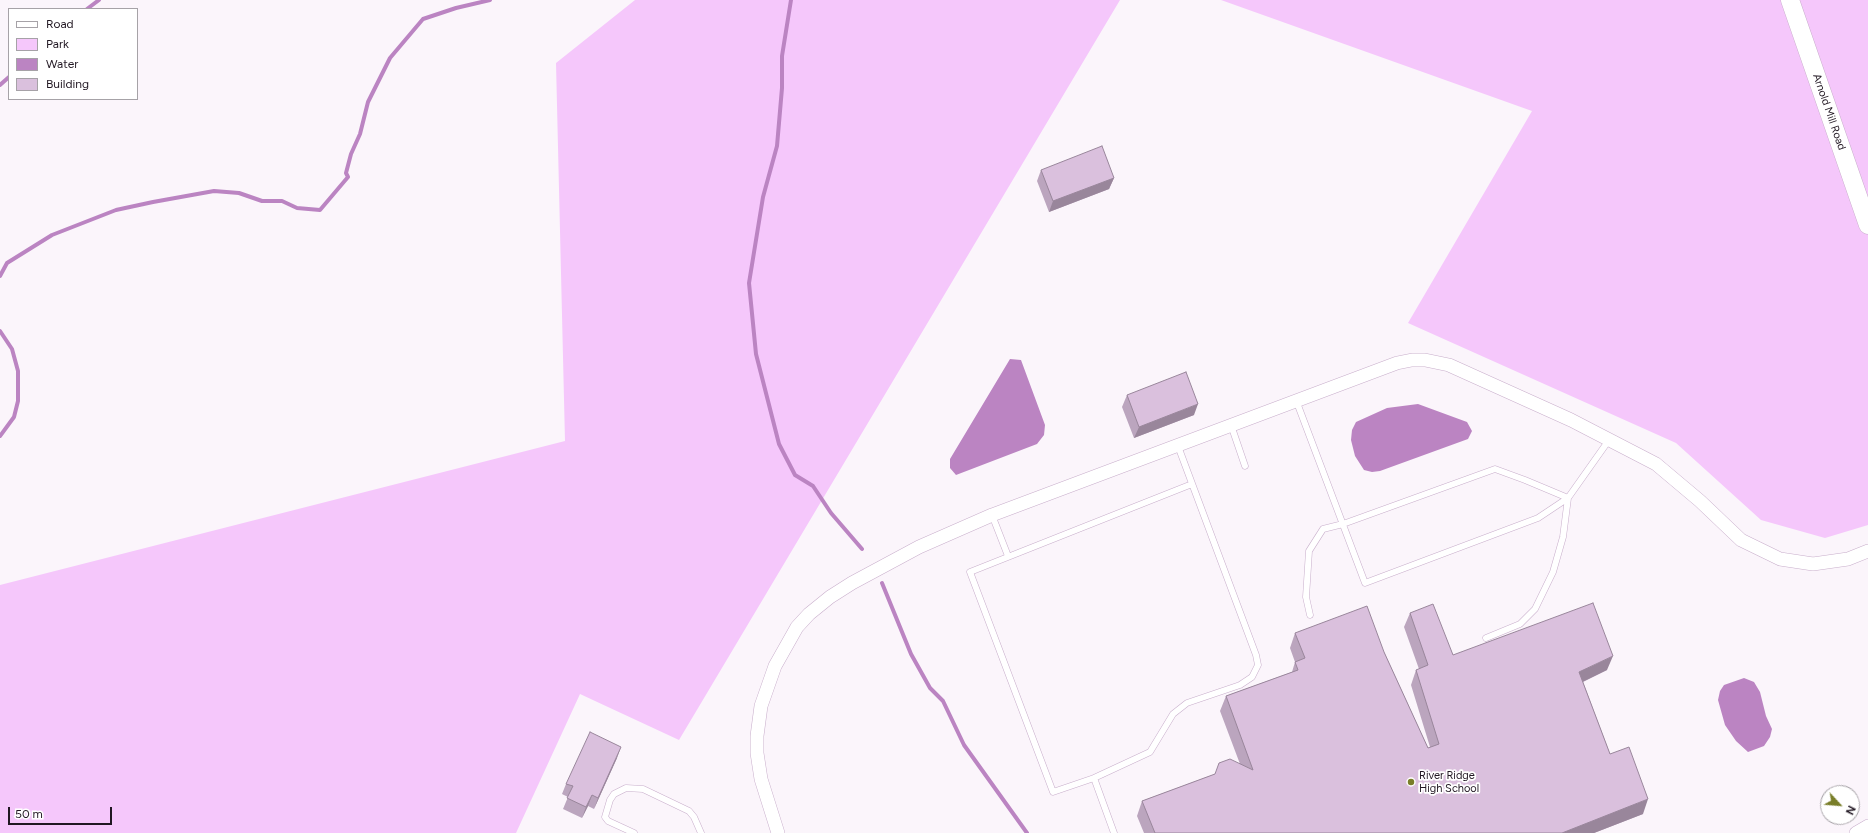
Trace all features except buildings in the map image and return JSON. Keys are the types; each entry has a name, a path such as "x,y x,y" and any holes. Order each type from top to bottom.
{"main road":[{"name":"Arnold Mill Road","path":"1790,0 1868,225"}],"street":[{"path":"778,833 760,779 757,736 761,706 766,688 775,666 797,628 809,614 830,597 852,583 919,547 992,515 1398,363 1412,360 1425,360 1460,369 1571,420 1610,440 1656,464 1700,501 1741,540 1780,559 1813,564 1848,559 1868,551"},
{"path":"1856,833 1868,826"}],"lane":[{"path":"1296,400 1365,583 1538,518 1568,498 1610,440"},
{"path":"1231,425 1245,466"},
{"path":"1178,446 1256,655 1258,665 1252,677 1240,685 1187,703 1172,714 1150,752 1094,778 1053,792 970,572 1192,484"},
{"path":"1310,615 1306,597 1309,551 1323,529 1343,524 1495,469 1568,498"},
{"path":"1486,638 1520,624 1535,609 1553,572 1563,537 1568,498"},
{"path":"992,515 1008,556"},
{"path":"1094,778 1114,833"},
{"path":"634,833 608,821 605,817 610,800 614,794 626,788 644,789 689,811 694,817 702,833"}],"green space":[{"path":"635,0 1120,0 679,740 580,694 516,833 0,833 0,585 565,441 556,63"},
{"path":"1221,0 1868,0 1868,525 1825,538 1761,520 1676,443 1408,323 1532,111"}],"water":[{"path":"1010,359 1021,360 1045,425 1044,435 1037,444 956,475 950,468 950,459"},
{"path":"1418,404 1467,422 1472,431 1468,439 1380,471 1372,472 1364,470 1355,456 1351,440 1352,430 1356,422 1387,408"},
{"path":"1744,678 1754,682 1760,692 1766,716 1772,729 1770,737 1764,746 1748,752 1736,741 1725,725 1718,700 1720,691 1724,685"}],"waterway":[{"path":"88,8 99,0"},
{"path":"0,276 7,263 52,235 116,210 153,202 214,191 239,193 262,201 282,201 297,208 320,210 348,177 346,173 351,154 360,134 368,102 390,58 423,19 456,8 490,0"},
{"path":"791,0 782,56 782,88 777,146 763,197 749,283 756,354 779,444 795,475 813,486 831,513 862,549"},
{"path":"0,85 8,78"},
{"path":"0,331 12,349 18,371 18,401 14,417 0,436"},
{"path":"882,583 911,654 930,688 943,701 964,745 1027,833"}],"place":[{"name":"River Ridge High School","path":"1411,782"}]}
